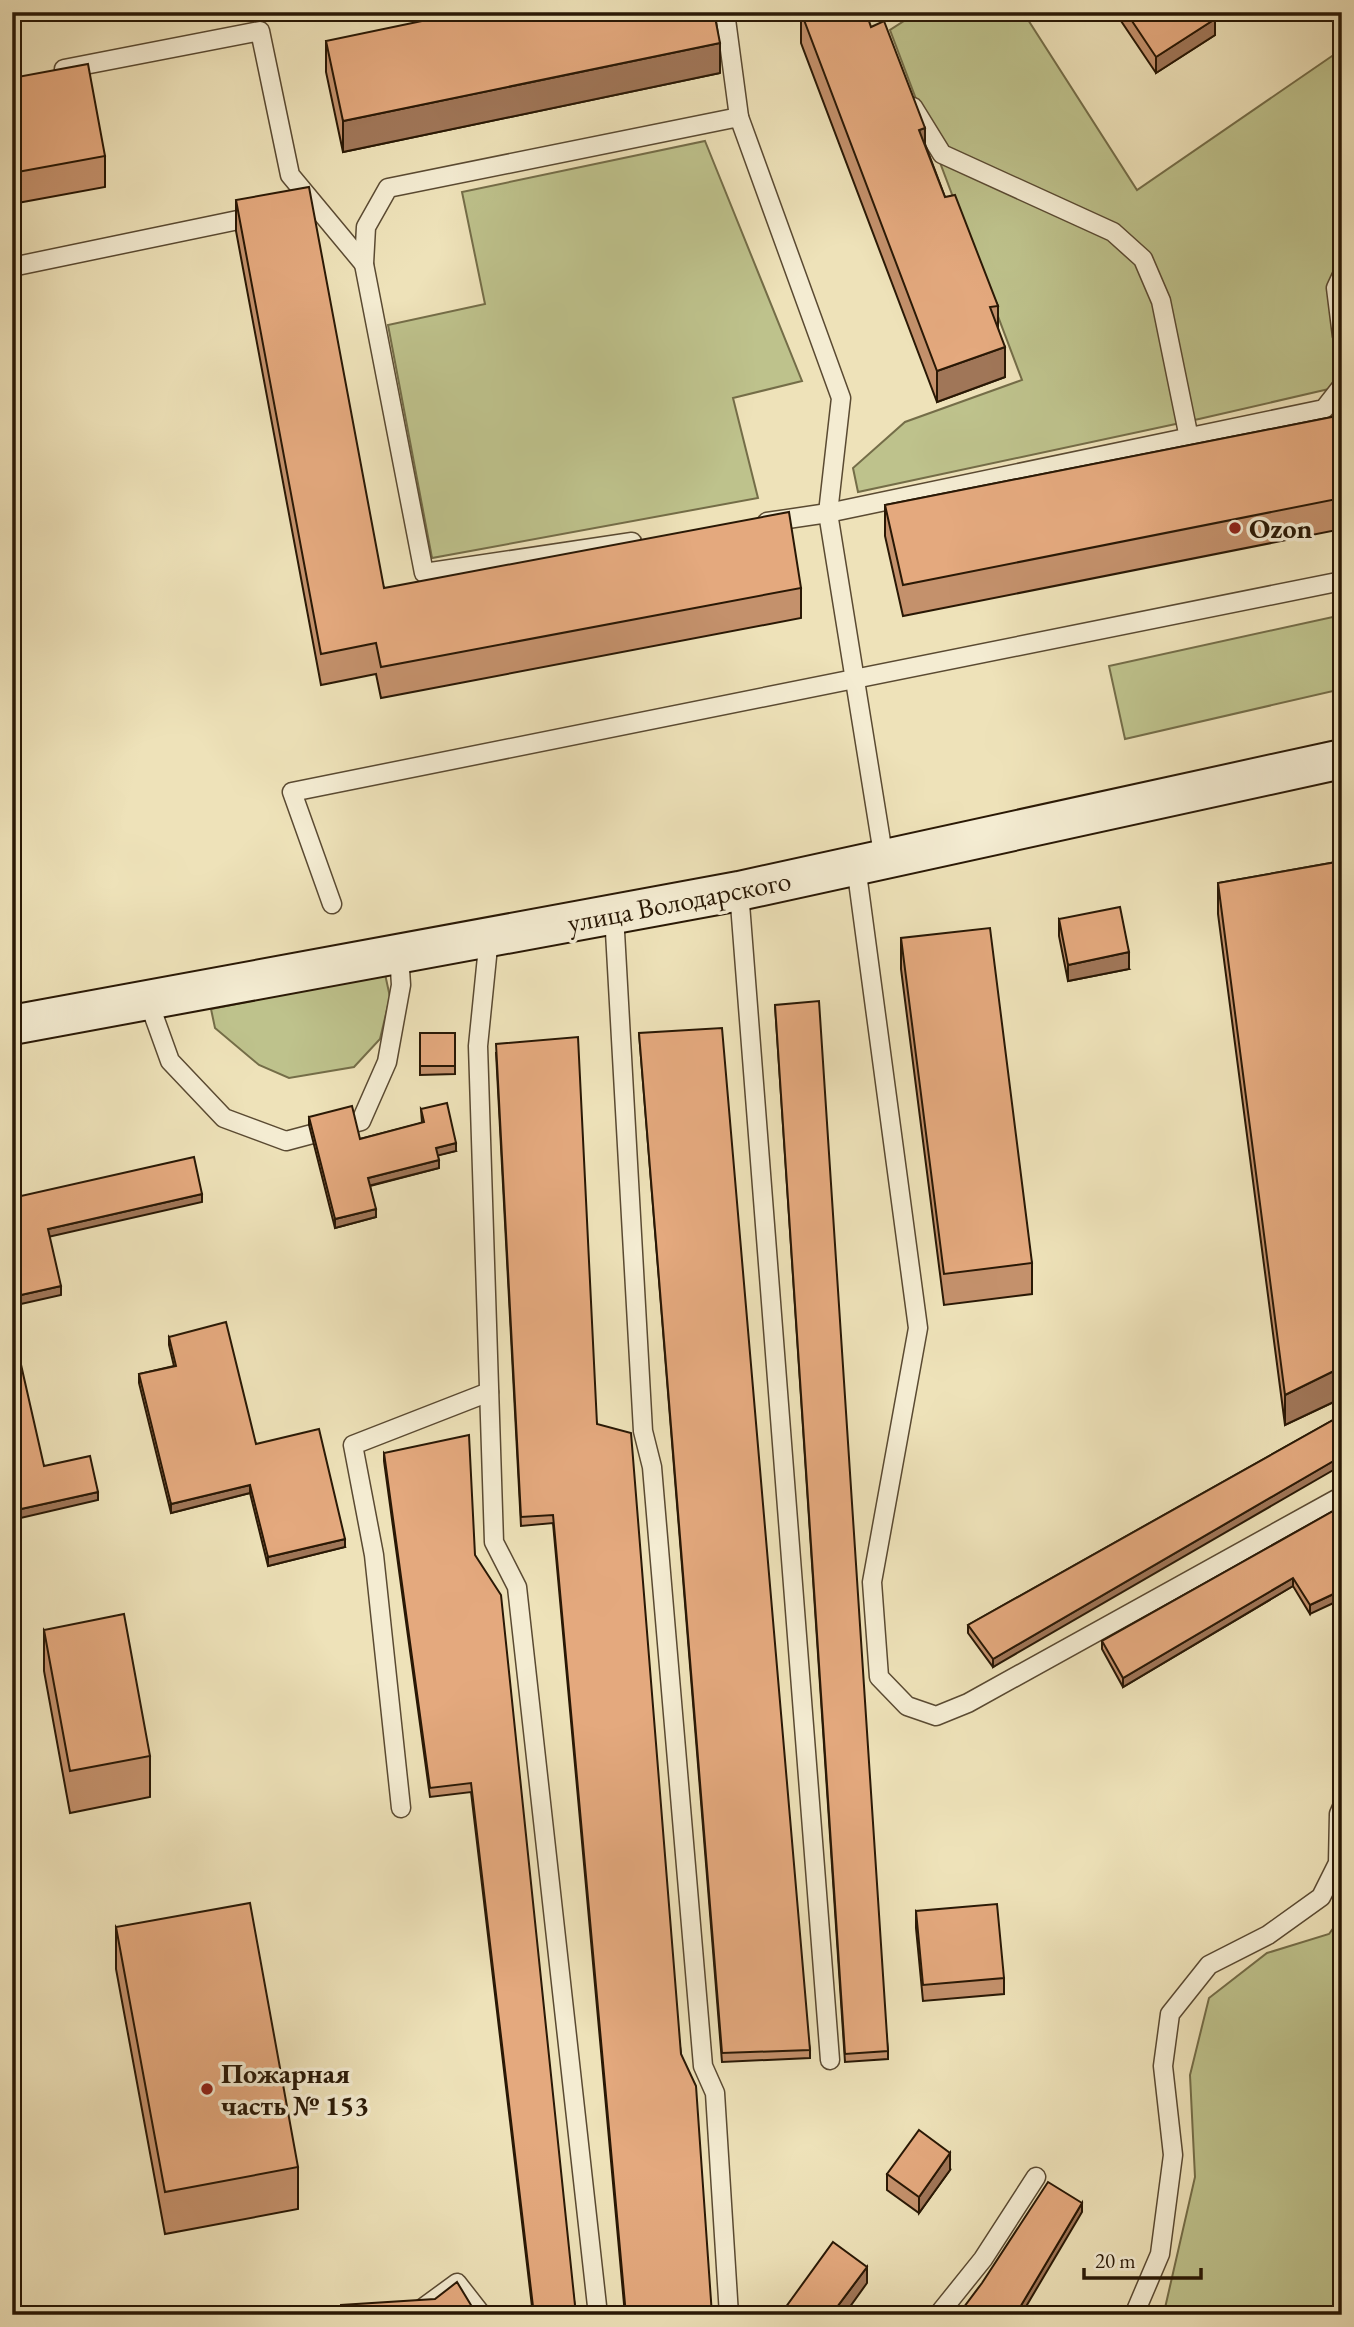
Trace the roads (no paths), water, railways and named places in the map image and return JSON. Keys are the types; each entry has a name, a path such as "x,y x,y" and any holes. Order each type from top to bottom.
{"main road":[{"name":"улица Володарского","path":"12,1025 739,891 1342,759"}],"lane":[{"path":"725,12 739,117 841,398 828,513 855,681 870,863 918,1328 872,1582 879,1677 907,1706 936,1716 968,1703 1342,1496"},
{"path":"51,71 260,30 290,175 364,264"},
{"path":"907,93 916,116 942,154 1114,232 1143,258 1161,301 1189,438"},
{"path":"652,539 424,573 364,264 366,227 388,188 739,117"},
{"path":"12,267 315,204"},
{"path":"1342,275 1336,288 1342,335"},
{"path":"746,525 828,513 1324,410 1342,386"},
{"path":"332,905 292,792 1342,581"},
{"path":"739,891 830,2060"},
{"path":"614,914 643,1431 652,1467 704,2066 715,2093 729,2315"},
{"path":"489,937 478,1046 494,1542 517,1587 598,2315"},
{"path":"148,1000 170,1061 224,1118 286,1141 361,1121 387,1062 401,985 399,954"},
{"path":"401,1808 374,1555 353,1444 489,1392"},
{"path":"1134,2315 1160,2253 1171,2167 1163,2066 1170,2014 1209,1965 1268,1935 1321,1897 1338,1863 1339,1814 1342,1807"},
{"path":"938,2315 983,2259 1036,2177"},
{"path":"415,2313 457,2283 482,2315"}],"place":[{"name":"Ozon","path":"1235,528"},
{"name":"Пожарная часть № 153","path":"207,2089"}]}
